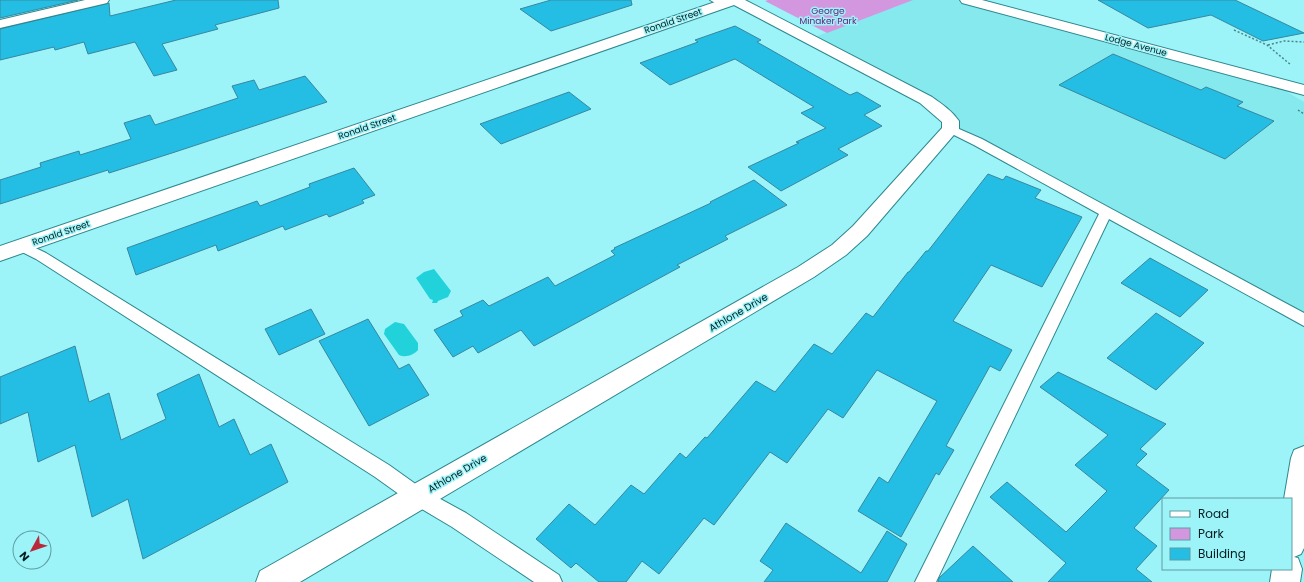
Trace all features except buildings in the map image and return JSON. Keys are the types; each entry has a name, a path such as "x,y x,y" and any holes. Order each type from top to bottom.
{"street":[{"path":"0,24 102,0"},
{"name":"Lodge Avenue","path":"967,0 1304,90"},
{"path":"727,1 926,100 951,120 950,129"},
{"name":"Ronald Street","path":"0,254 727,1"},
{"path":"1267,80 1299,73"},
{"name":"Athlone Drive","path":"271,582 417,496 806,272 839,250 860,231 950,129"},
{"path":"1292,537 1304,458"},
{"path":"1285,582 1287,570"}],"lane":[{"path":"950,129 1304,320"},
{"path":"925,582 1106,212"},
{"path":"23,247 68,273 382,472 417,496 459,520 552,582"}],"path":[{"path":"1234,30 1267,45 1299,73"},
{"path":"1267,45 1284,42 1304,42"}],"shaded area":[{"path":"911,0 967,0 1267,80 1304,102 1304,320 950,129 933,110 807,40"},
{"path":"434,269 451,291 448,297 438,301 437,303 432,303 433,300 430,299 416,278 424,272"},
{"path":"395,322 404,324 418,343 418,350 409,356 399,355 384,334 385,329"}],"green space":[{"name":"George Minaker Park","path":"913,0 827,33 765,1"}]}
